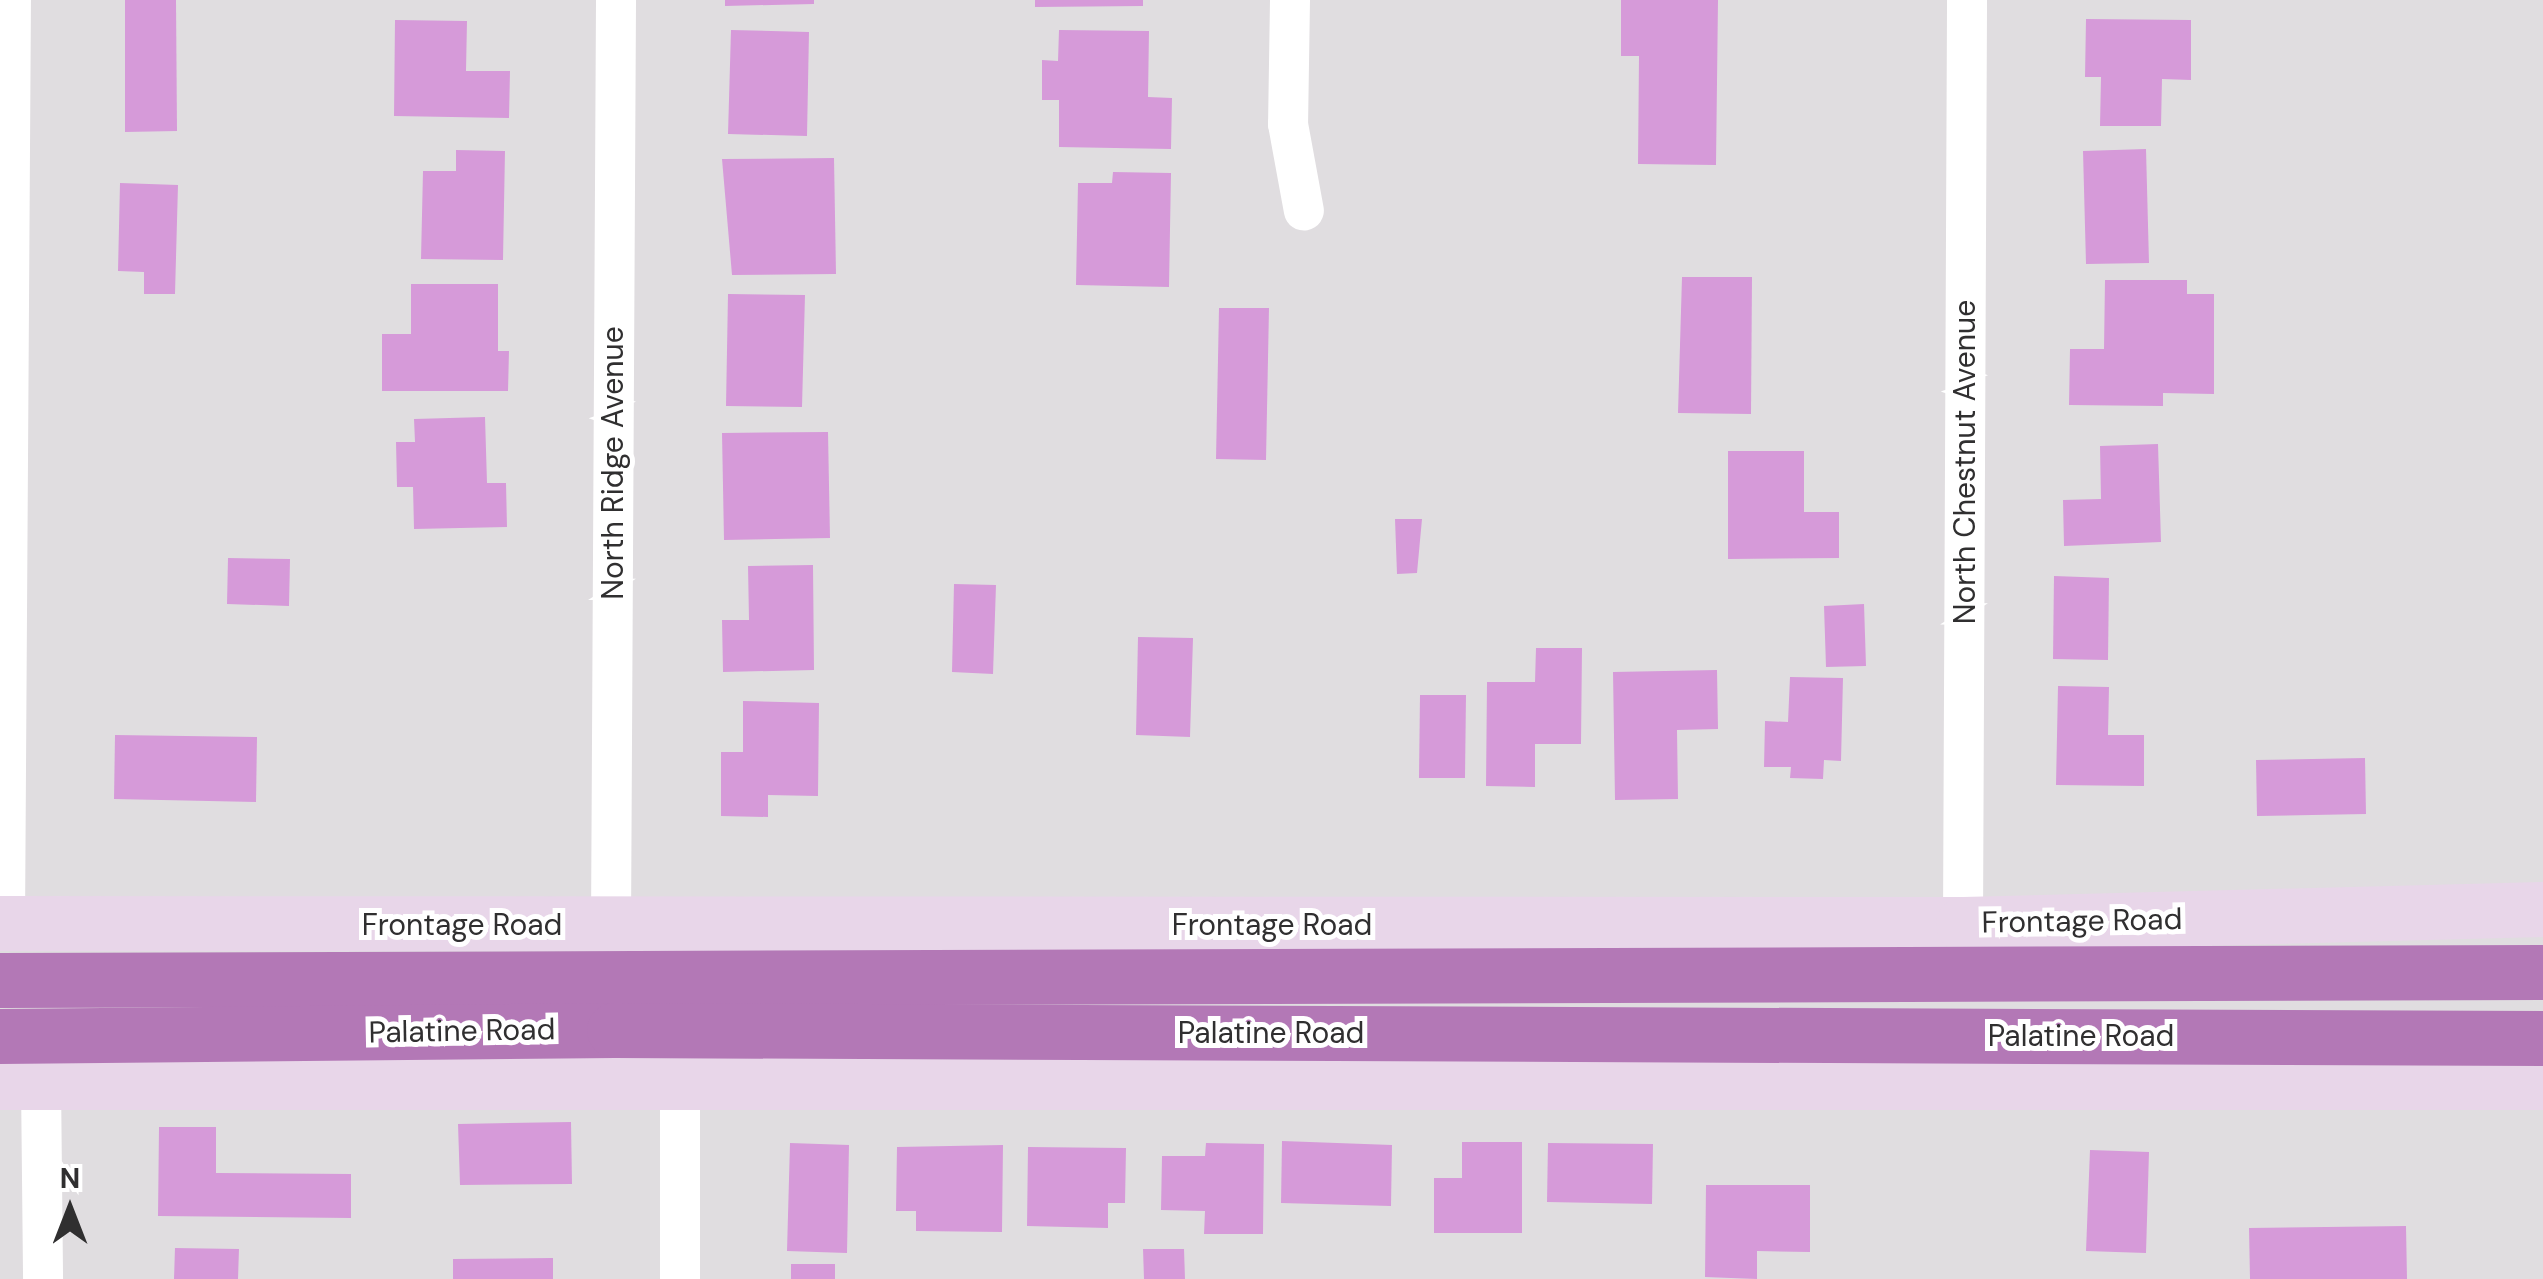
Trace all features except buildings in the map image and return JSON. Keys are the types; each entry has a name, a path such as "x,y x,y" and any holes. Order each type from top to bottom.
{"highway":[{"name":"Palatine Road","path":"0,980 2543,972"},
{"name":"Palatine Road","path":"0,1036 614,1030 2543,1038"}],"street":[{"path":"3,923 11,0"},
{"name":"North Ridge Avenue","path":"611,926 616,0"},
{"path":"1290,0 1288,124 1304,210"},
{"name":"North Chestnut Avenue","path":"1964,924 1967,0"},
{"name":"Frontage Road","path":"3,923 1964,924 2543,909"},
{"path":"680,1081 680,1279"},
{"path":"43,1279 21,1082 2543,1082"}]}
